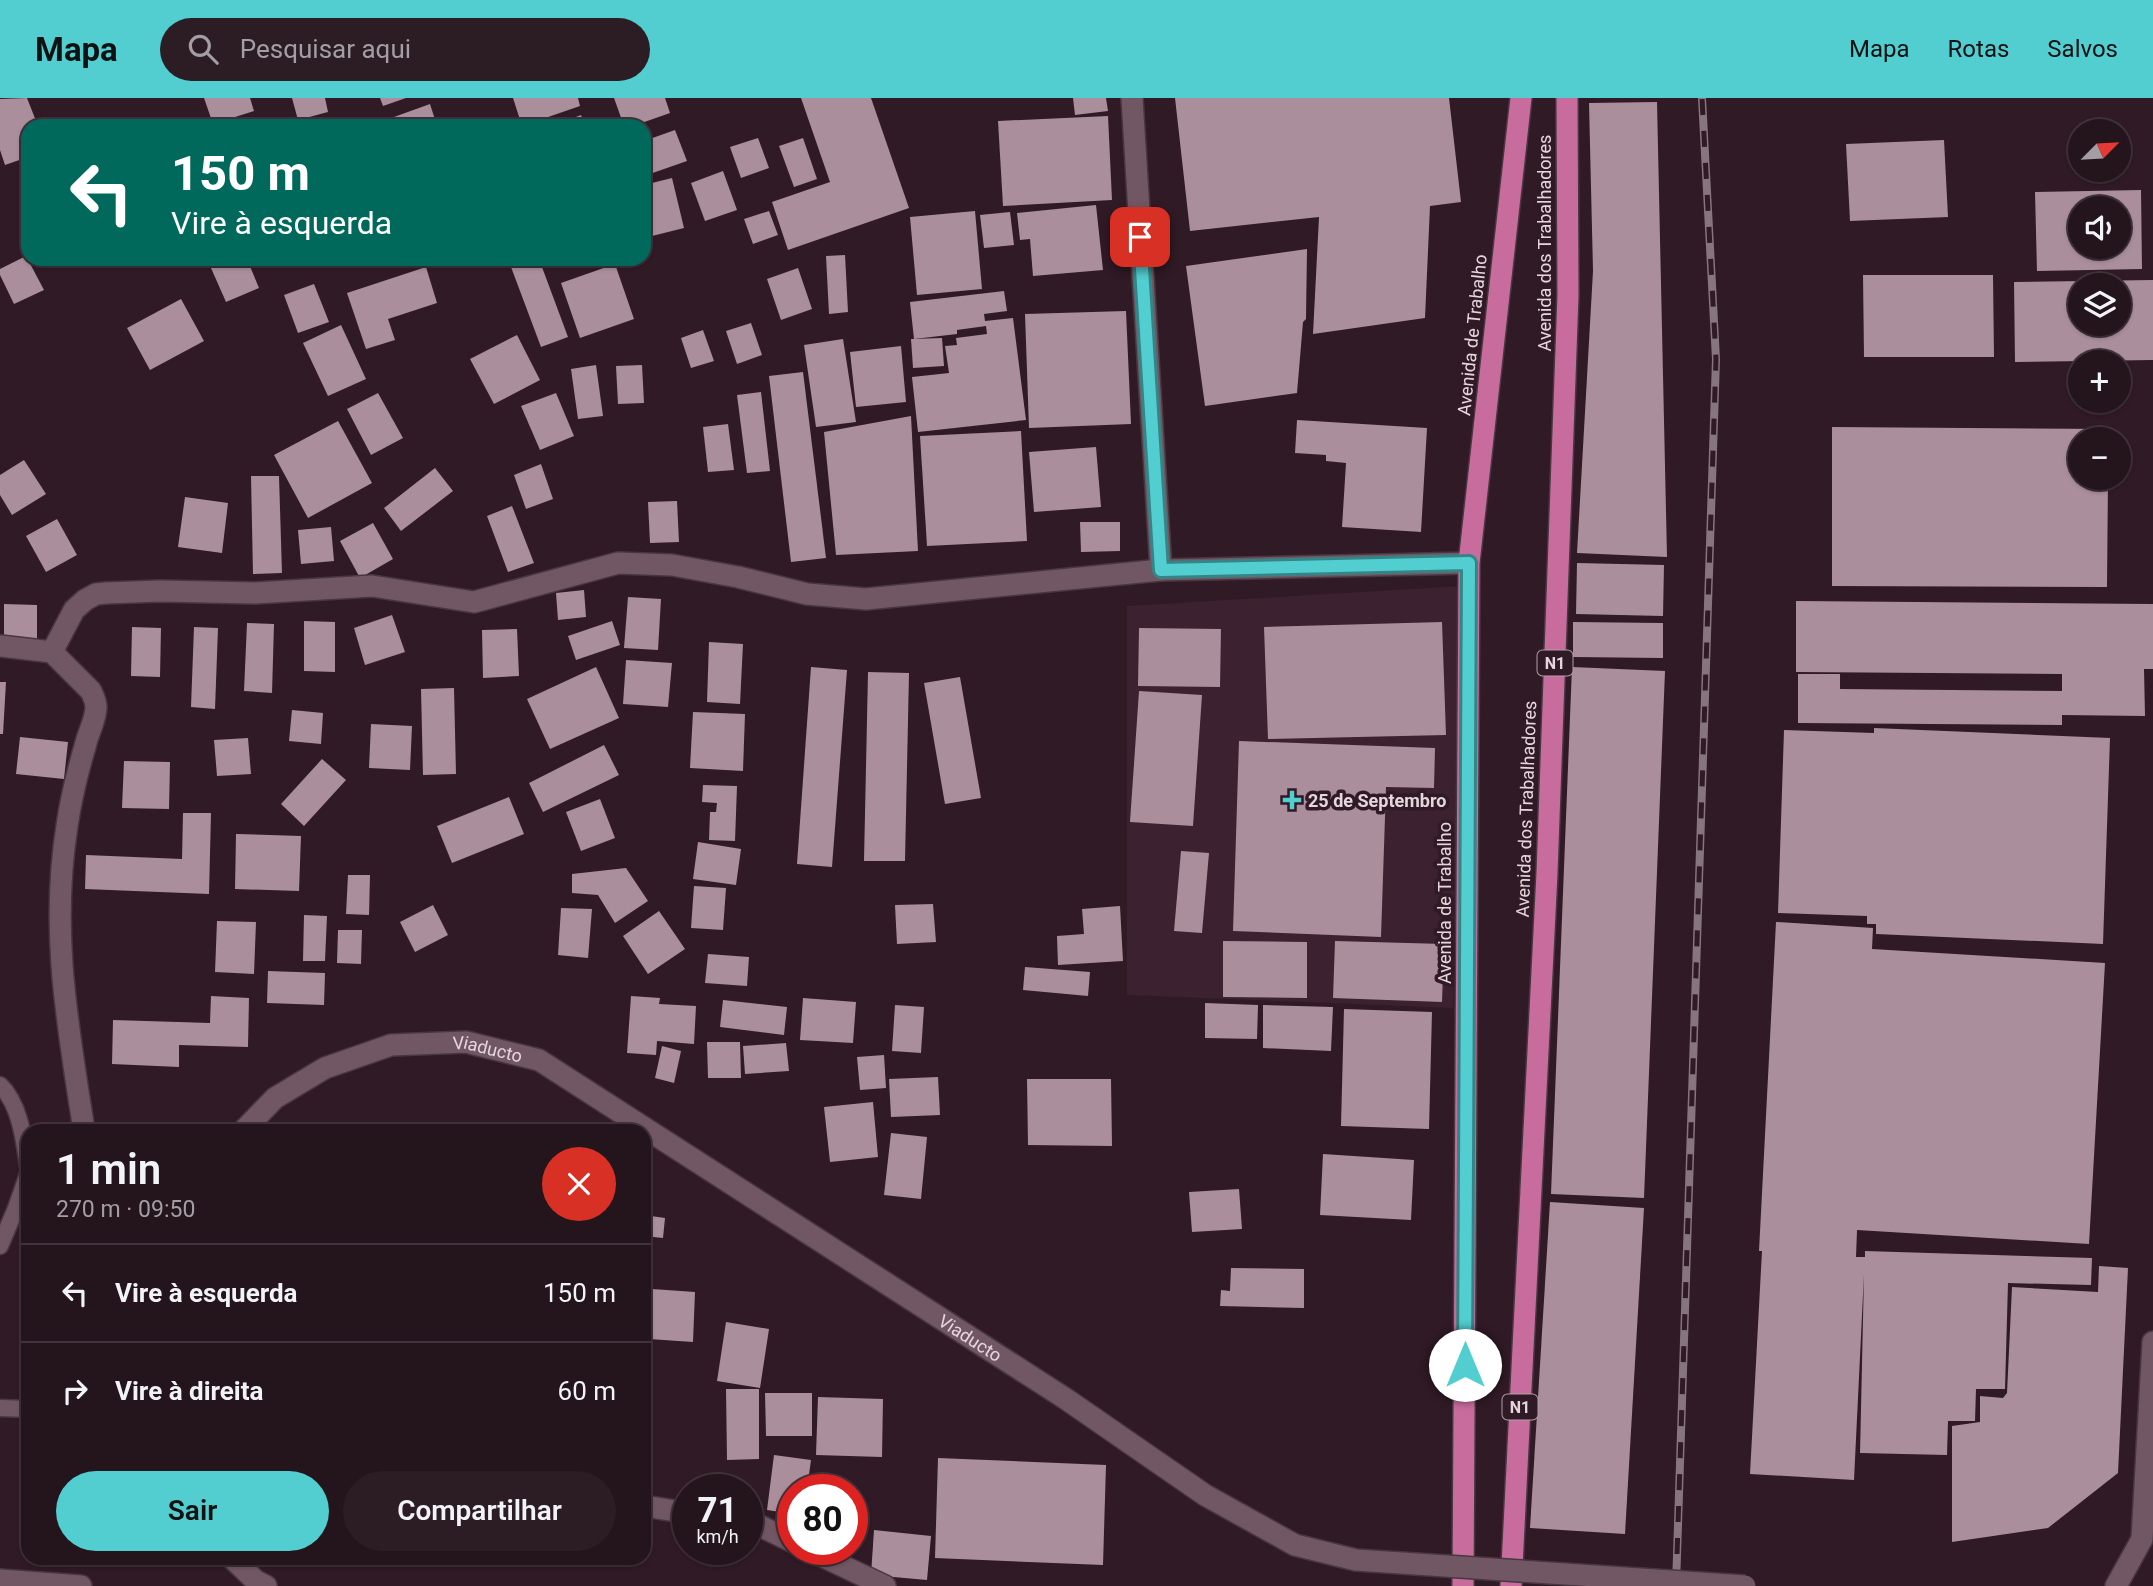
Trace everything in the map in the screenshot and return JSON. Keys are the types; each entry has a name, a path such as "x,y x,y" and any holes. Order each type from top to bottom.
{"highway":[{"name":"Avenida de Trabalho","path":"1463,1586 1469,563 1521,98"},
{"name":"Avenida dos Trabalhadores","path":"1511,1586 1547,887 1568,295 1567,98"}],"street":[{"path":"1132,98 1161,570"},
{"path":"52,652 74,610 96,594 106,593 255,593 372,586 474,602 618,564 672,565 738,577 807,594 866,599 1161,570 1469,563"},
{"path":"0,646 52,652 91,691 96,707 74,786 60,885 62,989 83,1124"},
{"name":"Viaducto","path":"250,1124 275,1098 325,1068 391,1045 466,1042 539,1060 638,1124"},
{"name":"Viaducto","path":"651,1132 1066,1399 1205,1495 1295,1545 1356,1560 1745,1586"},
{"path":"2116,1586 2147,1539 2153,1342"},
{"path":"651,1507 672,1510"},
{"path":"239,1565 256,1581 266,1586"},
{"path":"841,1565 885,1586"},
{"path":"0,1580 81,1586"}],"lane":[{"path":"0,1085 9,1094 21,1129"},
{"path":"0,1246 21,1194"},
{"path":"0,1408 21,1409"}],"shaded area":[{"name":"25 de Septembro","path":"1461,586 1453,1008 1127,995 1127,606"}],"building":[{"path":"27,98 35,119 21,119 21,159 5,165 0,150 0,99"},
{"path":"204,98 250,98 254,111 229,119 211,119"},
{"path":"292,98 325,98 328,112 298,119"},
{"path":"380,98 406,98 383,106"},
{"path":"513,98 578,98 580,106 542,119 520,119"},
{"path":"614,98 665,98 670,113 651,120 622,119"},
{"path":"801,98 871,98 909,208 788,250 772,202 830,182"},
{"path":"1073,98 1106,98 1108,111 1075,115"},
{"path":"1175,98 1449,98 1461,202 1430,206 1425,318 1313,334 1319,217 1190,231"},
{"path":"1657,102 1667,557 1577,553 1593,271 1589,103"},
{"path":"430,104 435,119 388,119"},
{"path":"1108,116 1112,200 1003,206 998,121"},
{"path":"675,130 687,161 651,174 651,139"},
{"path":"758,138 769,168 741,178 730,147"},
{"path":"803,138 817,179 794,187 779,146"},
{"path":"1944,140 1948,217 1850,221 1846,144"},
{"path":"723,171 737,210 705,221 691,183"},
{"path":"672,178 684,228 651,236 651,183"},
{"path":"2141,190 2142,269 2037,271 2035,192"},
{"path":"1096,205 1103,270 1033,276 1030,239 1020,240 1017,213"},
{"path":"769,211 778,235 753,244 744,219"},
{"path":"975,211 982,289 917,295 910,217"},
{"path":"1010,212 1014,245 984,248 980,215"},
{"path":"1307,249 1306,319 1303,322 1297,393 1205,406 1186,266"},
{"path":"845,255 848,312 829,314 826,256"},
{"path":"21,258 21,266 31,266 44,290 14,304 0,275 0,269"},
{"path":"250,266 259,288 226,302 211,268"},
{"path":"511,266 542,266 568,337 541,347"},
{"path":"616,266 634,319 580,338 561,283"},
{"path":"426,267 437,303 388,319 395,340 366,349 347,293"},
{"path":"798,268 812,309 781,320 767,279"},
{"path":"1863,275 1993,275 1994,357 1864,357"},
{"path":"2131,280 2153,280 2153,360 2131,360 2131,350 2068,350 2068,361 2015,362 2014,282 2068,281 2068,336 2131,336"},
{"path":"314,284 329,322 298,333 284,295"},
{"path":"1004,291 1007,311 984,314 985,321 1013,318 1026,420 918,432 912,377 949,373 945,346 957,345 956,338 987,334 986,326 957,330 957,334 914,339 910,302"},
{"path":"181,299 204,341 150,370 127,328"},
{"path":"1126,311 1131,424 1029,428 1025,314"},
{"path":"751,323 762,355 737,364 726,331"},
{"path":"341,325 366,379 328,396 303,343"},
{"path":"703,330 714,361 691,368 681,338"},
{"path":"517,335 540,380 494,404 470,359"},
{"path":"942,338 944,366 913,368 911,339"},
{"path":"843,339 856,422 816,427 804,345"},
{"path":"901,346 906,402 856,407 850,352"},
{"path":"596,365 603,416 578,419 571,369"},
{"path":"642,365 644,403 618,404 616,366"},
{"path":"803,372 826,558 791,562 769,376"},
{"path":"761,392 770,471 747,473 737,395"},
{"path":"378,393 403,438 371,455 347,409"},
{"path":"556,393 574,436 540,450 521,406"},
{"path":"911,416 918,551 836,555 824,432"},
{"path":"1297,420 1427,428 1421,532 1342,527 1346,463 1326,461 1326,455 1295,453"},
{"path":"338,421 372,483 308,518 274,455"},
{"path":"728,424 734,470 708,472 703,427"},
{"path":"1832,427 2068,429 2068,490 2108,490 2107,587 1832,586"},
{"path":"1021,431 1027,541 927,546 920,436"},
{"path":"1096,447 1101,507 1034,512 1029,452"},
{"path":"24,460 46,494 12,515 0,495 0,475"},
{"path":"541,464 553,499 526,509 514,475"},
{"path":"435,468 453,491 401,531 384,508"},
{"path":"251,476 279,476 282,573 253,574"},
{"path":"185,497 228,503 222,553 178,547"},
{"path":"677,501 679,542 650,543 648,502"},
{"path":"512,506 534,563 508,572 487,516"},
{"path":"57,519 77,555 46,572 26,536"},
{"path":"1080,522 1120,522 1120,551 1081,552"},
{"path":"373,523 393,559 360,578 340,541"},
{"path":"331,527 334,561 301,564 298,530"},
{"path":"1577,563 1664,565 1663,616 1576,614"},
{"path":"584,590 586,617 558,620 556,593"},
{"path":"628,597 661,599 658,650 624,648"},
{"path":"1796,601 2153,604 2153,669 2144,669 2145,716 2062,715 2062,725 1798,723 1798,674 1840,674 1840,689 2062,691 2062,674 1796,672"},
{"path":"4,604 37,605 37,639 4,639"},
{"path":"392,615 405,652 365,665 354,628"},
{"path":"304,621 335,622 335,672 304,671"},
{"path":"612,621 620,645 576,660 568,636"},
{"path":"1442,622 1446,735 1268,739 1264,627"},
{"path":"1573,622 1663,623 1663,658 1573,657"},
{"path":"247,623 274,624 272,693 244,691"},
{"path":"132,627 161,628 160,677 131,676"},
{"path":"194,627 218,628 215,709 191,707"},
{"path":"1139,628 1221,629 1220,687 1138,686"},
{"path":"517,629 519,676 483,678 482,630"},
{"path":"709,642 743,644 740,704 707,702"},
{"path":"626,660 672,663 668,707 623,704"},
{"path":"596,667 619,718 550,749 527,699"},
{"path":"811,667 847,670 832,867 797,864"},
{"path":"1572,667 1665,671 1644,1198 1551,1194"},
{"path":"868,672 909,673 905,861 864,861"},
{"path":"960,677 981,798 945,804 924,683"},
{"path":"0,682 6,682 3,734 0,734"},
{"path":"454,688 456,774 423,775 421,689"},
{"path":"1139,691 1202,695 1193,826 1130,822"},
{"path":"292,710 323,713 321,744 289,741"},
{"path":"693,712 745,714 743,771 690,768"},
{"path":"371,724 412,726 410,770 369,768"},
{"path":"1874,728 2110,738 2103,944 1876,934 1876,924 1867,924 1867,916 1778,913 1784,730 1874,733"},
{"path":"20,737 68,742 64,779 16,774"},
{"path":"248,738 251,774 217,776 214,740"},
{"path":"1239,741 1435,748 1434,788 1386,787 1381,937 1233,931"},
{"path":"604,745 619,775 543,812 529,783"},
{"path":"322,759 346,780 304,826 281,804"},
{"path":"124,761 170,762 169,809 122,808"},
{"path":"703,785 737,786 735,841 709,840 710,812 716,812 717,803 702,802"},
{"path":"509,797 524,834 452,863 437,826"},
{"path":"600,799 615,838 581,851 566,812"},
{"path":"183,813 211,813 209,894 85,889 86,855 182,859"},
{"path":"236,834 301,836 299,891 235,889"},
{"path":"698,842 741,849 736,885 693,879"},
{"path":"1181,851 1209,853 1202,933 1174,931"},
{"path":"626,868 648,901 615,923 598,895 572,893 572,874"},
{"path":"348,875 370,875 369,915 346,914"},
{"path":"694,886 726,888 723,930 691,928"},
{"path":"933,904 936,942 897,944 895,905"},
{"path":"433,905 448,935 415,952 400,922"},
{"path":"1120,906 1123,961 1058,965 1057,936 1084,934 1082,909"},
{"path":"561,908 592,909 588,958 558,955"},
{"path":"659,911 685,949 648,974 623,936"},
{"path":"304,915 327,916 325,961 303,961"},
{"path":"217,921 256,922 254,974 215,972"},
{"path":"1776,922 1873,928 1872,949 2105,963 2089,1244 1857,1230 1856,1257 1865,1257 1865,1251 2092,1258 2091,1285 2008,1283 2005,1389 1976,1389 1975,1421 1948,1421 1947,1455 1860,1453 1864,1274 1854,1480 1750,1474"},
{"path":"338,930 362,930 361,964 337,963"},
{"path":"1223,941 1307,942 1307,998 1223,997"},
{"path":"1335,941 1444,944 1442,1002 1333,998"},
{"path":"708,954 749,957 747,986 705,983"},
{"path":"1025,967 1090,972 1088,996 1023,990"},
{"path":"268,971 325,973 324,1005 267,1003"},
{"path":"211,996 249,998 248,1047 179,1045 179,1067 112,1064 113,1020 210,1023"},
{"path":"631,996 660,998 659,1004 696,1006 694,1044 657,1041 656,1055 627,1053"},
{"path":"803,998 856,1002 853,1043 800,1040"},
{"path":"723,1000 787,1007 784,1035 720,1027"},
{"path":"1205,1003 1258,1005 1257,1039 1205,1038"},
{"path":"895,1005 924,1007 921,1053 892,1051"},
{"path":"1263,1005 1333,1007 1331,1051 1263,1048"},
{"path":"1344,1009 1432,1012 1429,1129 1341,1126"},
{"path":"707,1042 740,1042 741,1078 708,1078"},
{"path":"786,1043 789,1071 745,1074 743,1046"},
{"path":"662,1046 681,1051 674,1083 655,1078"},
{"path":"884,1055 886,1088 860,1090 857,1057"},
{"path":"938,1077 940,1115 891,1117 889,1079"},
{"path":"1027,1079 1111,1079 1112,1146 1028,1145"},
{"path":"873,1102 878,1157 830,1162 824,1107"},
{"path":"891,1133 927,1137 921,1199 884,1195"},
{"path":"1323,1154 1414,1160 1411,1220 1320,1215"},
{"path":"1239,1189 1242,1229 1192,1232 1189,1192"},
{"path":"1550,1202 1644,1208 1625,1534 1530,1528"},
{"path":"651,1216 665,1218 663,1238 651,1237"},
{"path":"2099,1266 2128,1268 2118,1473 2048,1528 1952,1542 1952,1426 1980,1422 1980,1396 2003,1398 2007,1393 2012,1287 2098,1292"},
{"path":"1231,1268 1304,1269 1304,1308 1220,1306 1221,1290 1230,1291"},
{"path":"652,1289 695,1292 693,1342 651,1339"},
{"path":"726,1322 769,1329 760,1388 717,1381"},
{"path":"726,1389 759,1389 759,1459 727,1460"},
{"path":"765,1393 812,1393 812,1436 766,1436"},
{"path":"818,1397 883,1399 882,1457 816,1455"},
{"path":"774,1455 811,1460 809,1474 777,1474 777,1512 767,1510"},
{"path":"938,1458 1106,1465 1103,1565 935,1558"},
{"path":"874,1530 931,1536 927,1580 871,1575"}],"railway":[{"path":"1676,1586 1716,359 1702,98"}],"place":[{"name":"25 de Septembro","path":"1292,800"}],"route":[{"path":"1140,237 1161,570 1469,563 1465,1365"}]}
